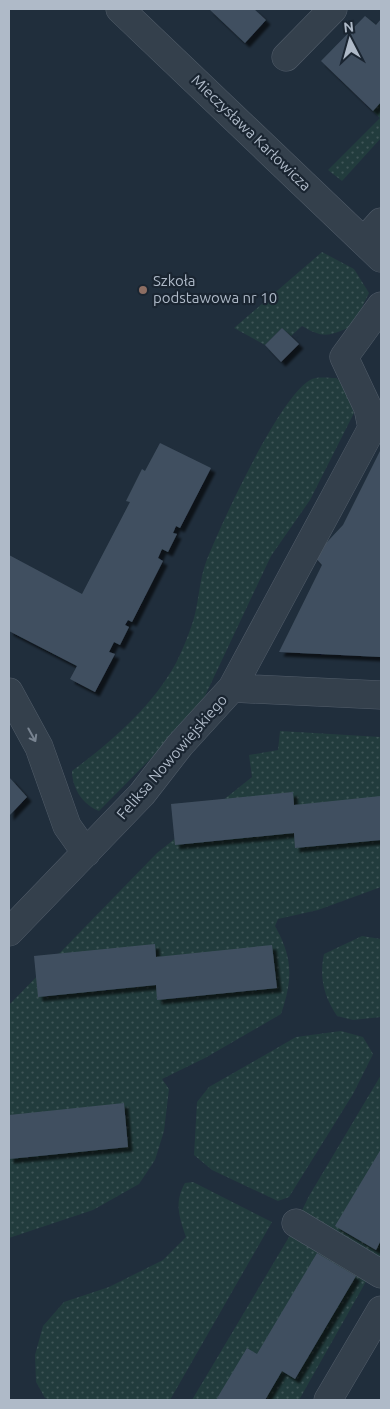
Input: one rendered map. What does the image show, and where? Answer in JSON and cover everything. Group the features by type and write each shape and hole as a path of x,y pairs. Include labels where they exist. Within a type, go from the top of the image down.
{"street":[{"name":"Mieczysława Karłowicza","path":"120,9 375,240"},
{"path":"286,57 333,9"},
{"path":"232,688 372,428 368,408 344,357 381,306"},
{"name":"Feliksa Nowowiejskiego","path":"9,932 142,794 180,745 232,688 381,695"},
{"path":"9,692 39,747 67,826 86,853"},
{"path":"296,1223 381,1274"},
{"path":"328,1400 381,1310"}],"green space":[{"path":"381,102 381,138 342,181 328,170 380,118 373,111"},
{"path":"322,252 354,269 369,293 353,326 327,335 316,333 302,326 291,336 282,328 265,345 234,328"},
{"path":"336,378 343,383 354,413 310,500 271,556 205,696 176,733 99,811 93,808 83,800 76,790 72,771 130,723 166,679 179,658 187,639 206,562 237,493 267,436 282,411 297,392 310,380"},
{"path":"280,731 381,737 381,887 318,910 278,919 275,926 285,948 289,969 288,990 281,1014 205,1058 162,1079 169,1089 164,1131 155,1160 139,1184 93,1210 9,1238 9,1005 157,853 252,777 249,755 278,750"},
{"path":"362,936 381,939 381,1017 353,1020 337,1016 326,994 322,971 324,954"},
{"path":"341,1031 363,1037 373,1054 353,1094 289,1197 278,1201 212,1170 194,1155 197,1102 209,1087 296,1037"},
{"path":"381,1075 381,1255 299,1400 192,1400 289,1237 309,1196"},
{"path":"193,1182 272,1222 170,1400 51,1400 45,1398 36,1382 35,1355 43,1326 64,1302 109,1287 163,1260 186,1237 180,1216 179,1203 185,1183"}],"building":[{"path":"209,9 254,9 266,20 245,43"},
{"path":"365,16 376,25 381,19 381,102 373,111 321,61"},
{"path":"282,328 299,344 281,362 265,345"},
{"path":"160,443 211,468 180,528 176,526 173,533 177,534 168,552 162,549 158,558 163,561 132,622 128,620 125,625 129,627 120,645 114,642 109,652 115,654 95,692 70,679 77,666 9,631 9,555 82,594 130,502 126,501 142,469 145,471"},
{"path":"381,449 381,657 279,652 322,565 314,556 343,525"},
{"path":"9,777 27,797 9,816"},
{"path":"293,792 294,805 381,796 381,840 295,848 294,833 175,845 171,804"},
{"path":"155,944 156,957 272,945 277,988 157,1000 156,985 38,997 34,956"},
{"path":"124,1103 128,1147 9,1159 9,1115"},
{"path":"381,1149 381,1240 376,1250 335,1226"},
{"path":"317,1253 356,1276 295,1379 282,1371 265,1400 216,1400 247,1348 257,1354"}],"place":[{"name":"Szkoła podstawowa nr 10","path":"143,290"}]}
